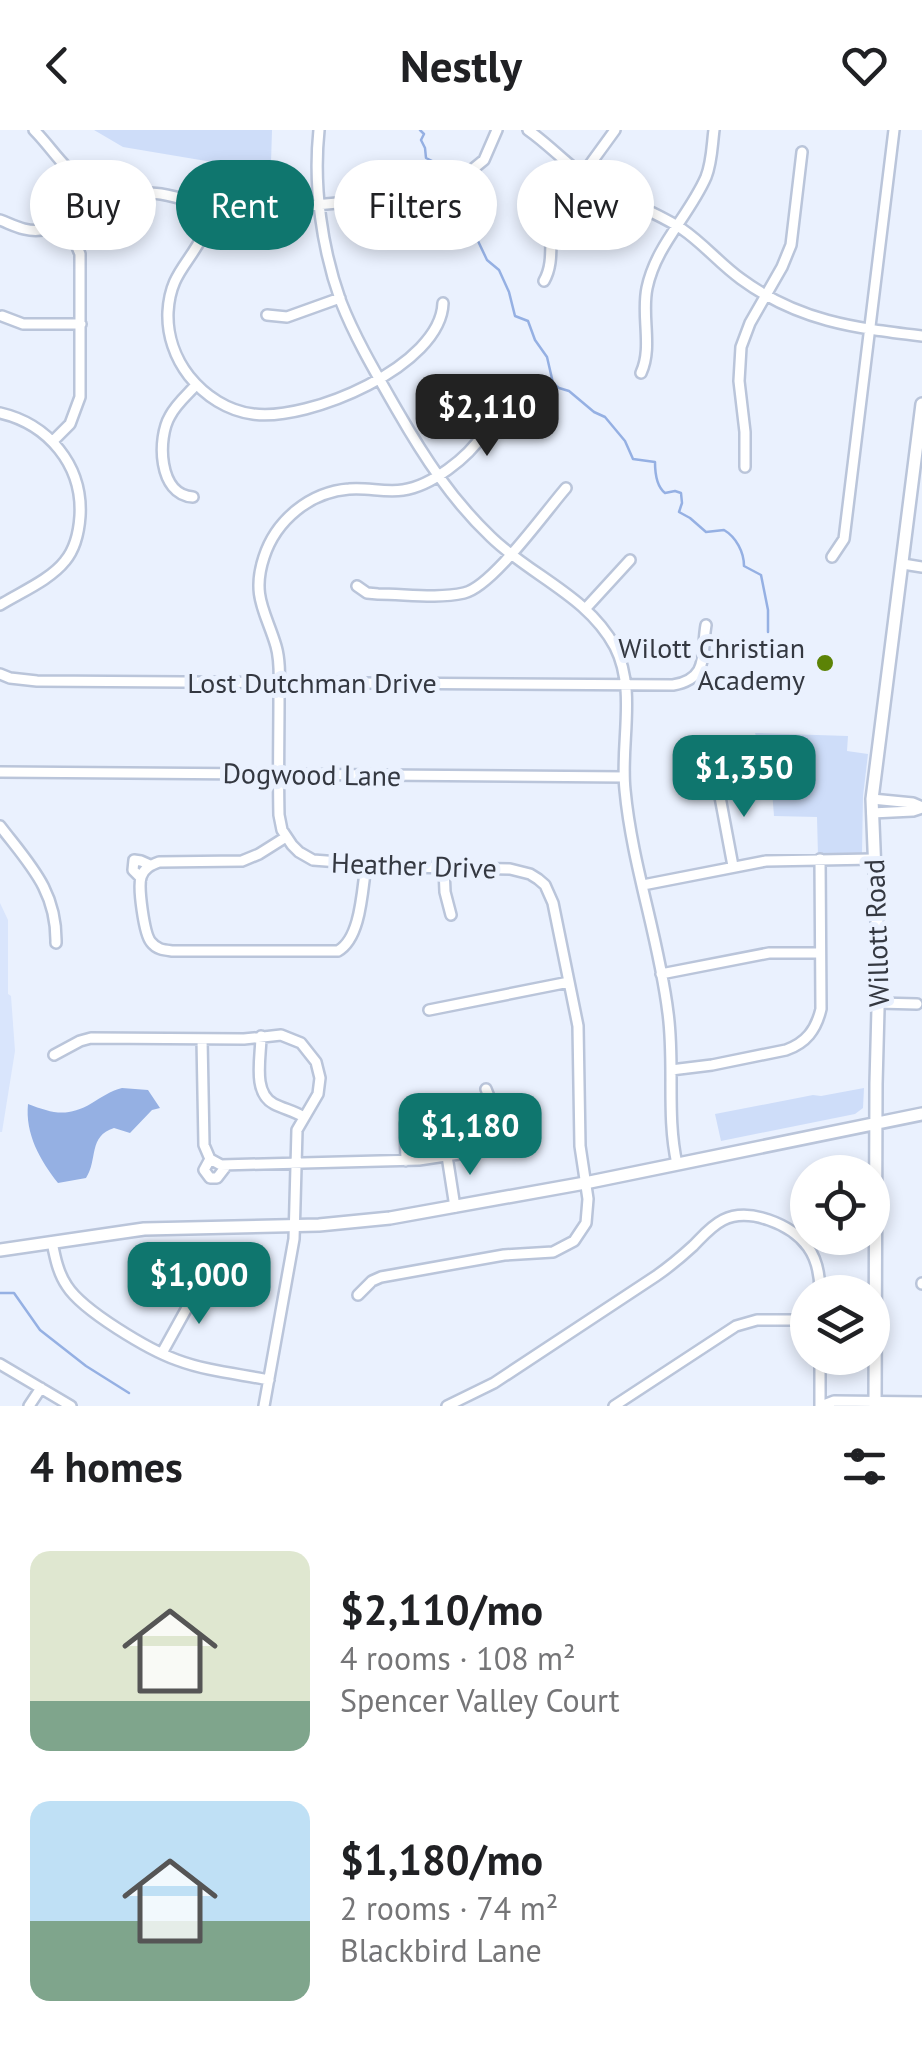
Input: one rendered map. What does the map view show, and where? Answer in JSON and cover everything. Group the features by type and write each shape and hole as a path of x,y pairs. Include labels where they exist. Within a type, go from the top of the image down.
{"main road":[{"name":"Willott Road","path":"875,1404 880,971 872,799 922,404"},
{"path":"0,1250 144,1229 365,1221 585,1184 922,1114"}],"street":[{"path":"34,130 60,160"},
{"path":"319,130 320,204 329,261 340,298 379,379 436,476 480,527 510,554 586,608 614,646 620,662 626,705 626,802 668,1014 676,1164"},
{"path":"484,160 497,130"},
{"path":"528,130 565,160"},
{"path":"594,160 615,130"},
{"path":"640,374 646,357 647,287 658,256 705,178 714,130"},
{"path":"832,558 844,539 894,130"},
{"path":"746,467 739,358 744,336 788,256 802,152"},
{"path":"314,205 334,203"},
{"path":"654,214 676,225 764,296 818,319 922,336"},
{"path":"0,220 30,230"},
{"path":"53,441 70,424 78,406 79,250"},
{"path":"193,250 172,291 168,315 171,339 182,366 196,385 216,401 239,411 278,415 332,399 379,379 408,358 437,328 443,303"},
{"path":"544,281 550,250"},
{"path":"267,316 287,317 340,298"},
{"path":"2,316 22,324 81,324"},
{"path":"193,497 180,496 168,482 164,442 170,414 196,385"},
{"path":"366,865 354,936 345,947 330,952 174,951 157,948 146,933 140,886 150,866 159,862 242,861 286,837 279,815 277,647 262,606 259,584 262,559 279,526 306,503 330,492 404,490 424,484 463,456 486,430 489,412"},
{"path":"0,413 24,420 53,441 70,465 78,489 80,514 76,538 62,565 0,605"},
{"path":"357,586 378,594 462,593 480,586 566,488"},
{"path":"586,608 630,560"},
{"path":"902,564 922,567"},
{"name":"Lost Dutchman Drive","path":"0,674 21,680 681,684 700,678 706,625"},
{"name":"Dogwood Lane","path":"0,772 624,777"},
{"path":"717,780 733,866"},
{"path":"872,799 922,807"},
{"path":"872,813 914,812 922,807"},
{"path":"0,826 50,897 56,943"},
{"name":"Heather Drive","path":"286,837 299,852 314,860 510,869 530,874 545,886 553,903 570,982 579,1042 580,1146 588,1206 579,1236 553,1252 504,1255 381,1277 358,1295"},
{"path":"642,884 766,861 873,859"},
{"path":"670,1070 786,1050 804,1042 815,1027 820,1009 820,860"},
{"path":"444,868 451,914"},
{"path":"661,974 769,953 820,952"},
{"path":"429,1010 570,982"},
{"path":"879,1003 917,1004"},
{"path":"54,1055 92,1038 244,1039 275,1034 296,1040 316,1062 318,1094 296,1130 295,1225 264,1406"},
{"path":"260,1036 263,1094 271,1103 304,1116"},
{"path":"202,1039 206,1152 210,1159 226,1165 406,1161 467,1151 488,1131 494,1117 486,1089"},
{"path":"406,1161 406,1124 412,1106"},
{"path":"446,1156 455,1206"},
{"path":"210,1159 204,1170 210,1178 217,1178 226,1165"},
{"path":"446,1406 494,1383 671,1266 727,1218 746,1214 790,1233"},
{"path":"52,1242 67,1286 88,1308 162,1353 189,1364 269,1380"},
{"path":"162,1353 188,1306 190,1286"},
{"path":"614,1406 736,1326 757,1320 790,1320"},
{"path":"0,1364 71,1406"},
{"path":"820,1375 820,1406 834,1401 922,1402"},
{"path":"29,1406 40,1388"}],"shaded area":[{"path":"94,130 272,130 271,160 200,160 123,147"},
{"path":"755,733 848,736 847,751 868,754 862,853 818,856 817,817 774,816 771,778"},
{"path":"0,903 8,920 8,994 15,1051 2,1132 0,1132"},
{"path":"864,1088 863,1108 855,1114 721,1141 715,1114"}],"water":[{"path":"122,1088 148,1090 160,1108 152,1110 130,1133 114,1128 106,1132 97,1143 86,1178 58,1183 35,1146 28,1104 52,1112 67,1112"}],"waterway":[{"path":"420,130 424,134 421,140 426,158 448,170 454,179 456,192 444,193 442,204 461,217 487,260 499,270 515,316 528,321 547,357 553,383 605,417 625,441 633,459 655,462 662,490 681,493 679,512 706,532 724,530 732,537 741,550 744,566 761,575 768,632"},
{"path":"0,1293 14,1293 40,1330 129,1393"}],"place":[{"name":"Wilott Christian Academy","path":"825,663"}]}
